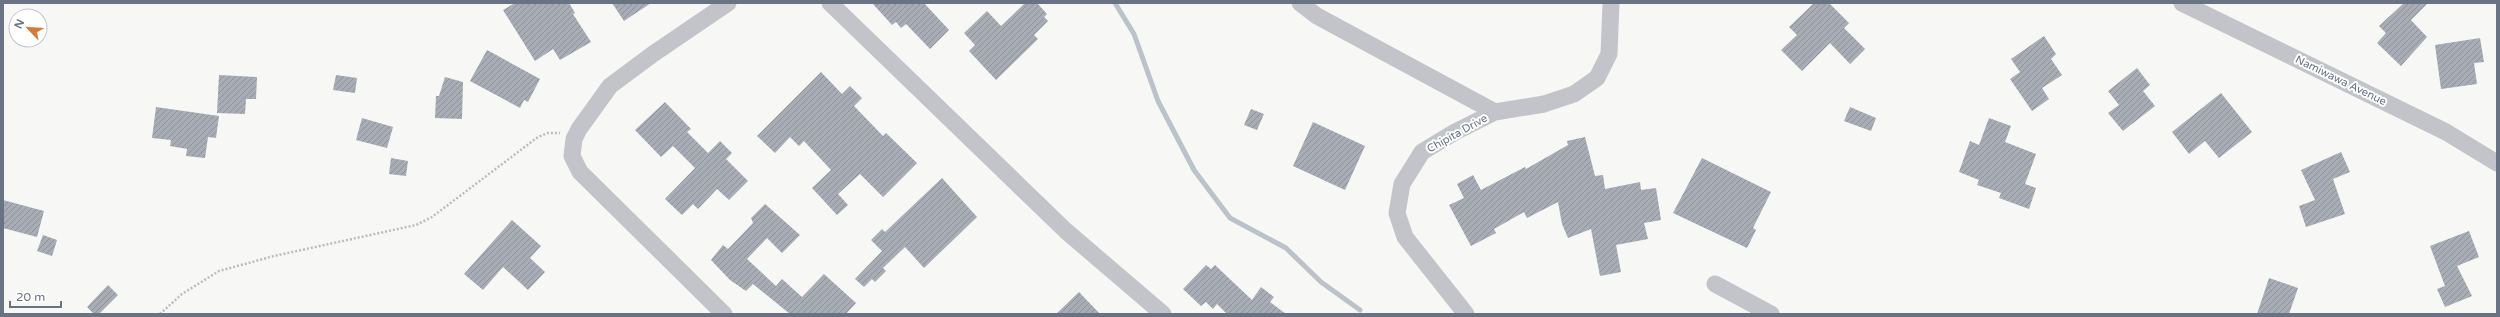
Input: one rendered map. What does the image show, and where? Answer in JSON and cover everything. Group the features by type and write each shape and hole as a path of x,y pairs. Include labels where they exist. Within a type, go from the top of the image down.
{"street":[{"path":"724,314 580,172 572,156 574,139 579,129 610,86 653,54 728,3"},
{"path":"830,3 1066,231 1163,314"},
{"path":"1300,3 1317,16 1495,112"},
{"name":"Chipita Drive","path":"1466,314 1405,237 1397,213 1402,184 1422,152 1455,132 1495,112 1544,104 1574,94 1597,78 1609,54 1611,3"},
{"name":"Namiwawa Avenue","path":"2182,3 2446,132 2497,162"},
{"path":"1715,284 1771,314"}],"path":[{"path":"160,314 182,294 219,271 274,256 416,225 432,217 538,137 557,132 574,139"}],"building":[{"path":"515,3 569,3 575,13 573,14 591,42 560,60 553,49 535,61 503,10"},
{"path":"612,3 651,3 624,21"},
{"path":"872,3 924,3 949,30 930,49 906,24 901,28 896,22 892,25"},
{"path":"1025,3 1037,3 1047,14 1044,17 1048,21 1034,35 1038,39 996,80 969,51 975,45 964,33 987,11 1001,26"},
{"path":"1814,3 1829,3 1849,23 1844,28 1865,49 1850,64 1830,43 1802,71 1781,50 1797,35 1789,27"},
{"path":"2404,3 2428,3 2411,20 2427,37 2401,66 2377,43 2386,33 2379,26"},
{"path":"2044,36 2056,54 2051,59 2062,75 2042,88 2049,99 2032,111 2010,79 2020,72 2011,59"},
{"path":"2480,38 2484,62 2474,63 2477,84 2441,89 2435,45"},
{"path":"487,50 540,79 528,102 524,100 520,108 470,81"},
{"path":"2137,68 2150,85 2143,91 2155,106 2123,131 2108,113 2119,105 2108,91"},
{"path":"821,72 842,94 850,86 862,98 854,106 883,136 886,133 917,163 883,197 860,174 838,194 848,205 837,215 812,188 831,170 804,141 799,146 790,137 775,153 757,136"},
{"path":"219,75 257,77 256,99 246,99 245,114 217,113"},
{"path":"336,75 357,78 355,93 333,90"},
{"path":"445,77 463,82 462,119 435,118 436,96 439,96"},
{"path":"2221,93 2252,132 2219,158 2205,141 2189,154 2172,132"},
{"path":"665,102 691,129 687,132 708,153 720,141 732,153 726,159 748,181 729,200 717,189 698,209 693,204 682,215 665,199 695,168 673,146 661,157 635,130"},
{"path":"156,107 219,116 216,138 208,137 205,158 186,156 187,149 170,146 171,140 152,138"},
{"path":"1850,107 1876,118 1871,131 1844,121"},
{"path":"1251,109 1264,114 1257,130 1244,125"},
{"path":"362,118 393,127 387,148 356,140"},
{"path":"1989,118 2011,126 2005,142 2036,154 2025,184 2036,188 2029,209 1999,198 2001,193 1977,185 1979,180 1959,172 1970,141 1979,145"},
{"path":"1313,122 1365,146 1345,190 1293,166"},
{"path":"1585,137 1595,176 1603,175 1605,189 1640,182 1641,190 1656,188 1661,220 1644,223 1648,239 1616,245 1621,272 1600,276 1591,229 1568,238 1562,224 1558,202 1527,218 1524,212 1494,229 1496,233 1471,246 1449,205 1464,198 1457,184 1473,175 1481,190 1525,167 1526,169 1568,145 1567,141"},
{"path":"2341,152 2350,172 2333,179 2345,214 2306,227 2299,206 2315,200 2301,170"},
{"path":"391,158 408,161 406,176 389,174"},
{"path":"1702,158 1771,192 1753,228 1756,230 1747,248 1673,213"},
{"path":"942,178 977,217 924,268 905,247 883,268 886,271 875,282 872,279 864,287 855,279 882,251 871,240 882,229 885,232"},
{"path":"3,200 44,211 37,237 3,228"},
{"path":"765,204 800,235 782,253 767,238 747,259 776,286 782,279 802,297 824,274 856,303 846,314 790,314 753,284 746,291 730,280 711,260 723,245 728,249 753,223 751,218"},
{"path":"512,220 541,246 530,258 545,272 528,290 503,267 483,290 464,274"},
{"path":"2469,231 2479,257 2457,266 2472,296 2445,307 2437,289 2445,286 2430,246"},
{"path":"43,235 57,240 52,256 37,251"},
{"path":"1206,265 1211,269 1215,265 1252,300 1261,287 1274,297 1270,302 1286,314 1227,314 1217,304 1213,309 1206,302 1201,306 1183,289"},
{"path":"2269,278 2298,288 2289,314 2257,314"},
{"path":"108,285 118,295 99,314 94,314 87,307"},
{"path":"1079,292 1100,314 1056,314"}],"waterway":[{"path":"1115,3 1134,34 1158,101 1194,170 1230,218 1286,248 1321,282 1360,310"}]}
